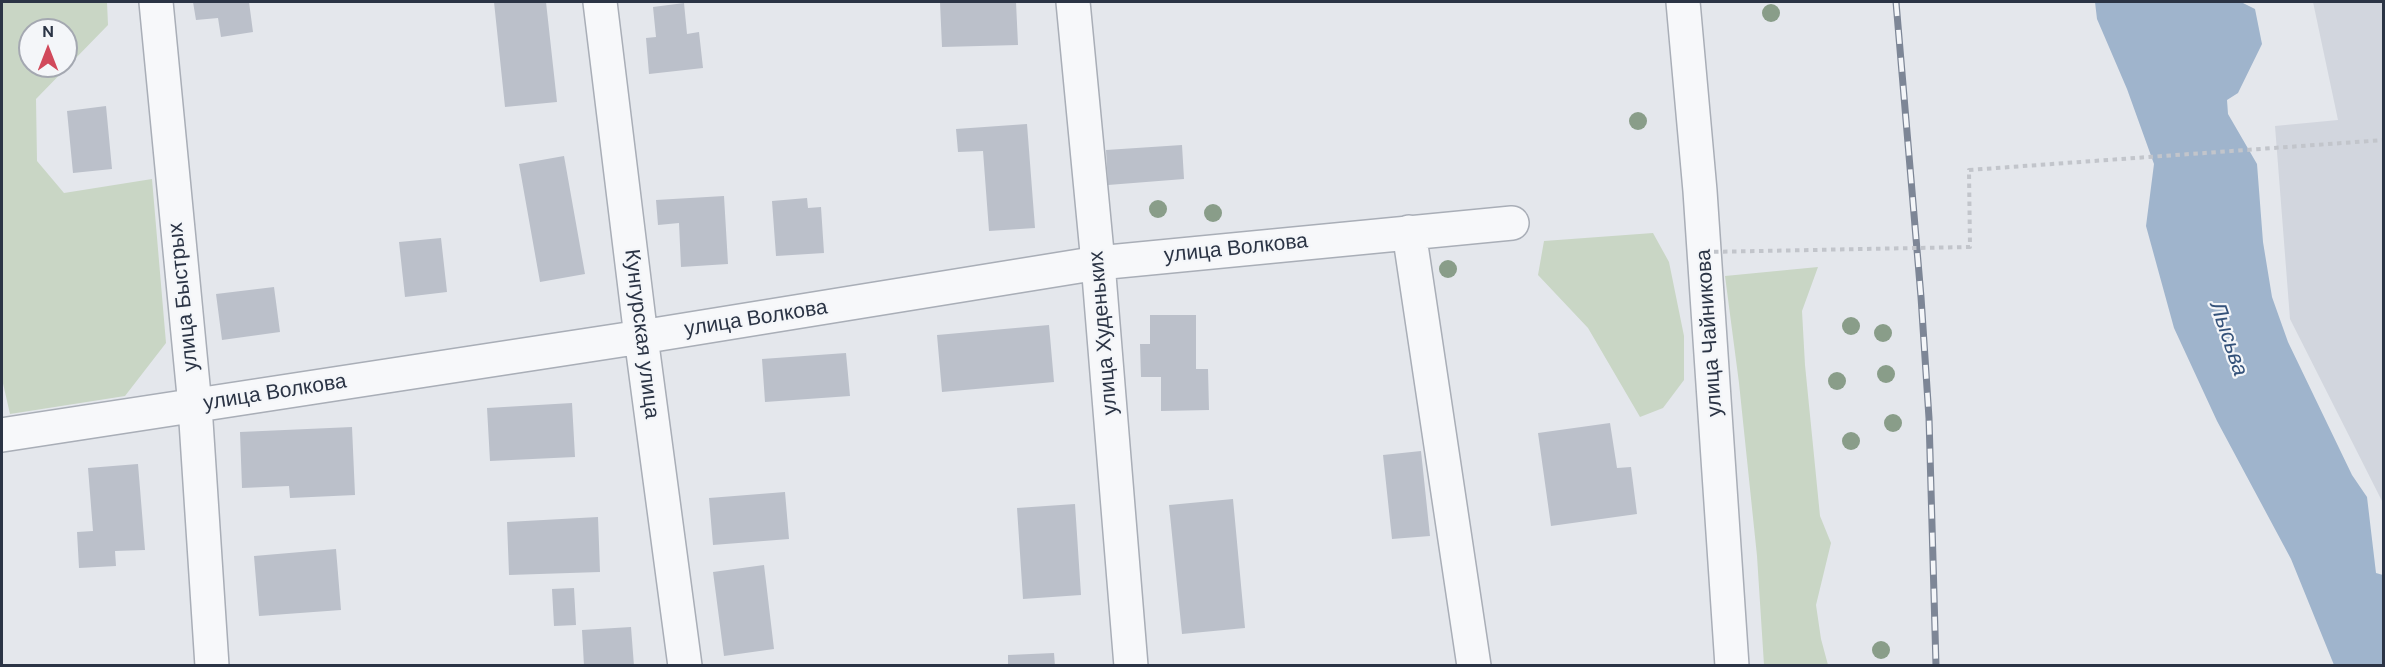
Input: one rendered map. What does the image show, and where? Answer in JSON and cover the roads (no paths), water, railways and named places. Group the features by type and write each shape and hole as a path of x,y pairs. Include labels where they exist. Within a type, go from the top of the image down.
{"street":[{"name":"улица Быстрых","path":"156,2 195,406 212,666"},
{"name":"Кунгурская улица","path":"600,2 641,337 685,666"},
{"name":"улица Худеньких","path":"1072,2 1098,263 1131,666"},
{"name":"улица Чайникова","path":"1683,2 1705,252 1732,666"},
{"name":"улица Волкова","path":"2,435 641,337 1098,263 1512,223"},
{"path":"1409,232 1474,666"}],"water":[{"name":"Лысьва","path":"2095,2 2241,2 2255,9 2262,44 2238,93 2227,100 2228,114 2257,164 2263,242 2272,297 2288,342 2352,475 2367,497 2376,573 2383,575 2383,665 2334,665 2291,559 2217,421 2174,328 2146,226 2154,164 2127,89 2097,19"}],"railway":[{"path":"1896,2 1929,418 1936,666"}]}
